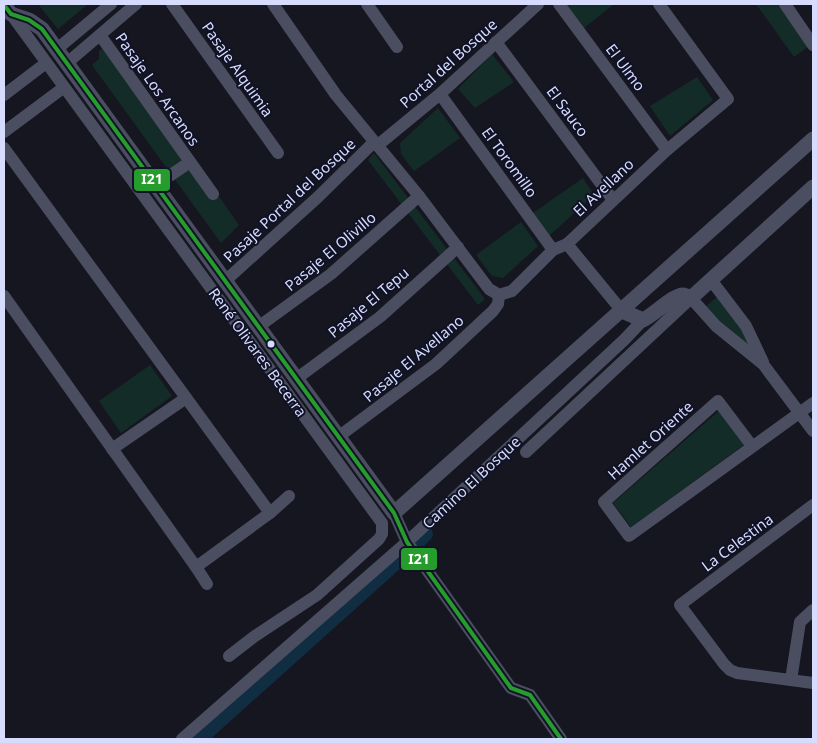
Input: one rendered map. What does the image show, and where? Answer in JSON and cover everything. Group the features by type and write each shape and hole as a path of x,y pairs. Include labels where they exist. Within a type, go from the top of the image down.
{"street":[{"path":"57,49 111,4"},
{"path":"67,63 136,4"},
{"name":"Pasaje Alquimia","path":"172,4 278,153"},
{"path":"273,4 336,95 419,196 489,289 500,295"},
{"path":"367,4 397,47"},
{"name":"Portal del Bosque","path":"376,144 440,94 538,4"},
{"name":"El Ulmo","path":"559,4 667,150"},
{"name":"El Avellano","path":"500,295 512,291 553,250 567,244 667,150 728,99 659,4"},
{"path":"785,4 813,45"},
{"name":"René Olivares Becerra","path":"7,10 37,24 42,29 394,514 407,542 510,688 530,695 561,739"},
{"name":"René Olivares Becerra","path":"7,10 382,523 382,534 379,539 327,586 309,601 255,636 229,656"},
{"name":"Pasaje Los Arcanos","path":"100,34 213,194"},
{"name":"El Sauco","path":"496,42 613,200"},
{"path":"4,95 46,63"},
{"path":"4,132 64,88"},
{"name":"El Toromillo","path":"440,94 553,250"},
{"name":"Camino El Bosque","path":"394,514 813,139"},
{"name":"Pasaje Portal del Bosque","path":"225,281 376,144"},
{"path":"5,153 270,512"},
{"path":"156,186 190,162"},
{"name":"Camino El Bosque","path":"526,452 813,187"},
{"name":"Pasaje El Olivillo","path":"258,327 331,274 419,196"},
{"path":"567,244 622,311 643,320"},
{"name":"Pasaje El Tepu","path":"296,380 380,316 458,247"},
{"path":"711,280 746,326 763,364"},
{"name":"Pasaje El Avellano","path":"338,437 436,364 493,312 498,304 500,295"},
{"name":"Camino El Bosque","path":"182,739 407,542 624,340 643,320 653,315 676,297 684,295 691,298"},
{"path":"4,296 207,584"},
{"path":"691,298 716,326 763,364 813,431"},
{"path":"112,449 186,398"},
{"name":"Hamlet Oriente","path":"718,401 752,446 630,536 604,502 718,401"},
{"path":"752,446 813,402"},
{"path":"196,567 289,496"},
{"name":"La Celestina","path":"791,680 737,673 730,670 680,605 813,504"},
{"path":"813,610 800,622 791,680 813,683"}],"green space":[{"path":"38,4 88,4 58,29"},
{"path":"566,4 614,4 584,28"},
{"path":"756,4 779,4 809,46 794,57"},
{"path":"110,41 239,225 221,243 92,65 99,59 99,51"},
{"path":"492,54 514,82 475,108 458,89"},
{"path":"697,77 713,100 670,136 650,106"},
{"path":"438,108 460,138 414,171 401,154 400,143"},
{"path":"374,153 485,299 478,305 368,160"},
{"path":"583,178 594,195 549,236 533,213"},
{"path":"521,222 538,246 503,278 492,276 476,255"},
{"path":"718,296 738,321 753,349 728,332 704,308"},
{"path":"150,365 172,396 121,433 99,401"},
{"path":"720,410 745,444 631,527 613,503"}],"waterway":[{"path":"419,541 426,534"},
{"path":"200,739 406,554"}],"transit line":[{"name":"I21","path":"4,5 11,14 29,20 42,29 394,513 407,542 511,688 530,695 561,739"}]}
